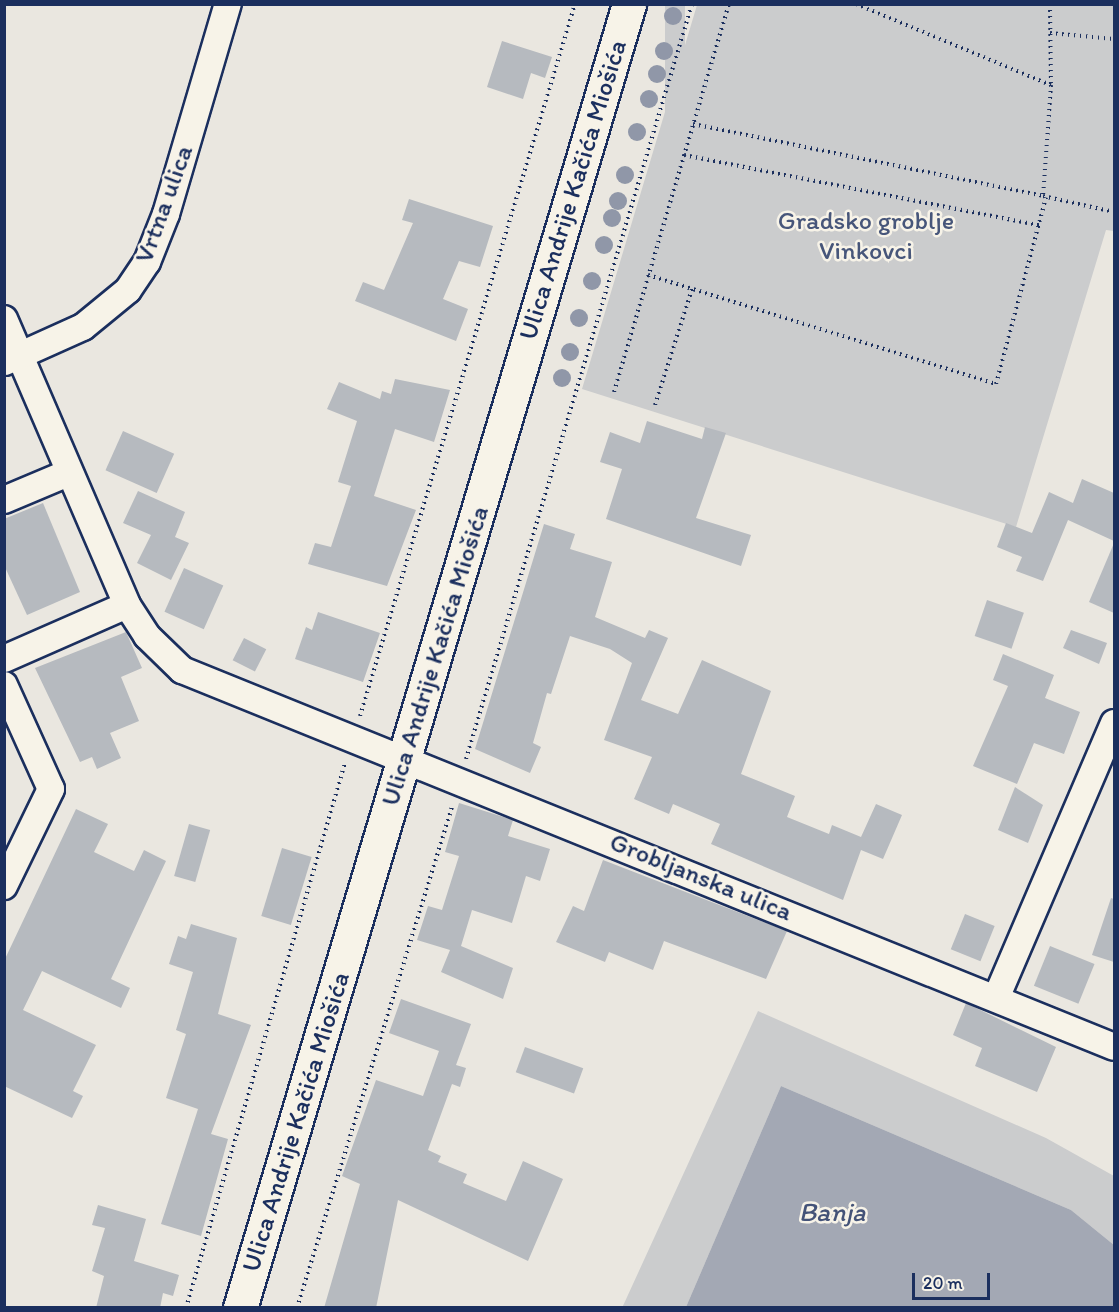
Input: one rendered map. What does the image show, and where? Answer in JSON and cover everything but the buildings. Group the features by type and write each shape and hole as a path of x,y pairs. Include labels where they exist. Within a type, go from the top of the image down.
{"main road":[{"name":"Ulica Andrije Kačića Miošića","path":"240,1308 628,4"}],"street":[{"name":"Vrtna ulica","path":"12,359 102,314 147,262 166,214 226,7"},
{"name":"Grobljanska ulica","path":"4,319 12,359 68,473 127,605 147,636 182,670 352,740 405,759 997,996 1114,1047"},
{"path":"4,500 68,473"},
{"path":"4,659 127,605"},
{"path":"4,685 51,789 4,886"},
{"path":"997,996 1114,723"}],"path":[{"path":"186,1308 352,740 400,597 575,4"},
{"path":"297,1308 460,781 692,4"},
{"path":"614,392 729,4"},
{"path":"856,4 1051,85"},
{"path":"648,275 996,384 1039,225 1044,197 1051,85 1050,4"},
{"path":"1050,33 1114,39"},
{"path":"693,124 1114,212"},
{"path":"684,155 1039,225"},
{"path":"655,405 692,288"}],"green space":[{"path":"665,5 685,5 685,402 665,402"},
{"name":"Gradsko groblje Vinkovci","path":"697,5 1114,5 1114,231 1106,230 1016,527 582,389"},
{"path":"758,1011 1046,1138 1114,1176 1114,1245 1071,1210 781,1086 686,1307 622,1308"}],"water":[{"name":"Banja","path":"781,1086 1071,1210 1114,1245 1114,1307 686,1307"}]}
